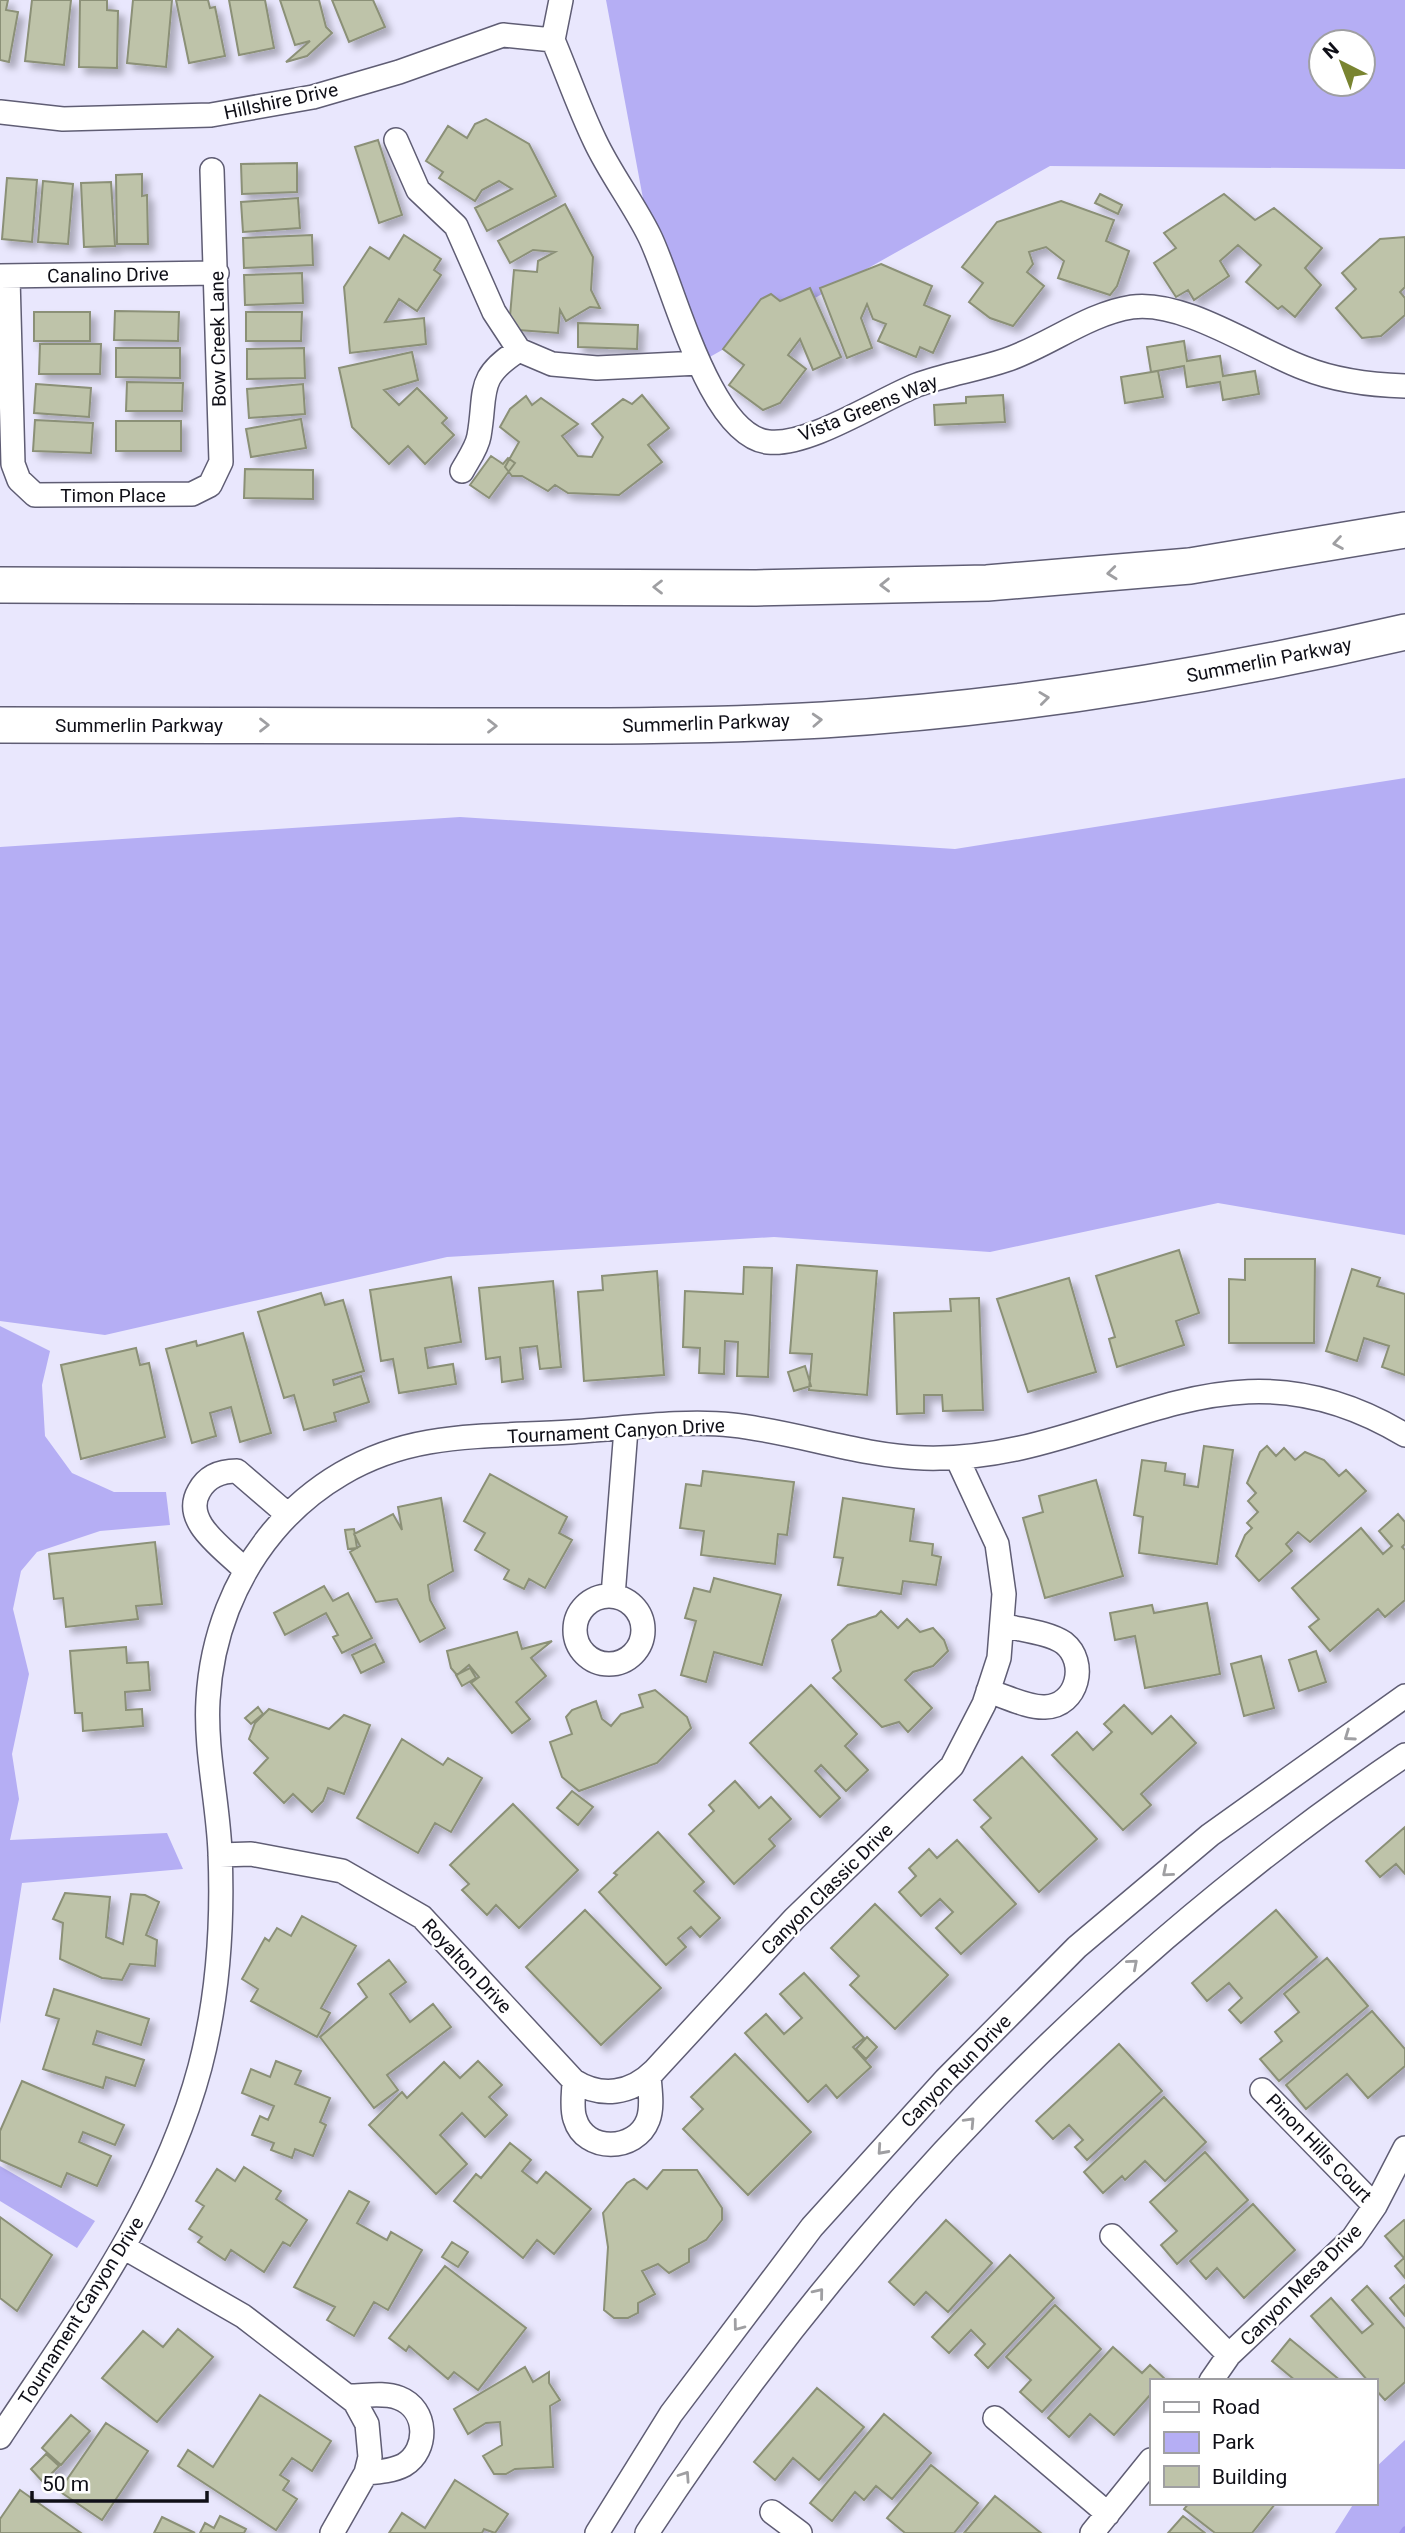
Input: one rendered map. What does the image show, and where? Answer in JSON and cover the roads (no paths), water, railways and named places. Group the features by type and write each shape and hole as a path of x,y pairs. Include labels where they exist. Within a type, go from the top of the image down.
{"highway":[{"path":"0,585 756,588 987,583 1190,566 1405,530"},
{"name":"Summerlin Parkway","path":"0,725 668,726 824,719 989,705 1097,691 1194,675 1405,632"}],"street":[{"path":"553,40 561,0"},
{"name":"Hillshire Drive","path":"0,112 63,119 211,115 313,97 399,72 503,35 553,40"},
{"name":"Vista Greens Way","path":"553,40 596,143 650,236 699,363 722,407 746,432 768,442 804,437 918,385 1007,360 1098,318 1134,307 1176,312 1196,319 1306,369 1381,385 1405,386"},
{"path":"396,141 418,190 456,226 494,312 519,350 552,364 597,368 699,363"},
{"name":"Bow Creek Lane","path":"192,494 210,485 221,462 212,170"},
{"name":"Canalino Drive","path":"4,276 217,273"},
{"name":"Timon Place","path":"4,276 13,464 19,480 35,495 192,494"},
{"path":"462,471 479,439 484,386 496,365 519,350"},
{"name":"Tournament Canyon Drive","path":"0,2437 125,2248 164,2173 186,2118 202,2059 217,1976 220,1855 208,1702 220,1625 245,1570 287,1514 330,1480 378,1455 430,1441 724,1424 786,1432 886,1456 957,1458 1017,1449 1191,1397 1236,1390 1302,1393 1372,1415 1405,1435"},
{"path":"613,1596 626,1429"},
{"name":"Canyon Classic Drive","path":"613,2092 632,2087 649,2076 794,1919 953,1766 988,1691 999,1658 1004,1594 997,1544 957,1458"},
{"path":"245,1570 196,1521 193,1503 204,1483 224,1471 237,1471 287,1514"},
{"path":"988,1691 1049,1706 1068,1697 1077,1679 1075,1658 1062,1642 1002,1625"},
{"name":"Canyon Run Drive","path":"597,2533 671,2414 812,2227 946,2079 1077,1947 1210,1835 1405,1696"},
{"path":"647,2533 720,2425 811,2304 903,2193 982,2110 1070,2021 1161,1940 1270,1852 1405,1755"},
{"name":"Royalton Drive","path":"220,1855 251,1854 342,1871 422,1917 574,2081 592,2090 613,2092"},
{"path":"574,2081 574,2116 577,2124 593,2141 611,2145 629,2140 646,2124 650,2110 649,2076"},
{"name":"Pinon Hills Court","path":"1262,2090 1375,2206"},
{"name":"Canyon Mesa Drive","path":"1212,2379 1229,2356 1353,2238 1375,2206 1405,2148"},
{"path":"1112,2236 1229,2356"},
{"path":"125,2248 243,2316 349,2396 364,2416 369,2432 370,2457 366,2473 332,2533"},
{"path":"349,2396 398,2398 413,2408 421,2424 421,2442 409,2461 397,2468 366,2473"},
{"path":"995,2418 1108,2514"},
{"path":"1092,2533 1150,2461"},
{"path":"772,2512 800,2533"}]}
